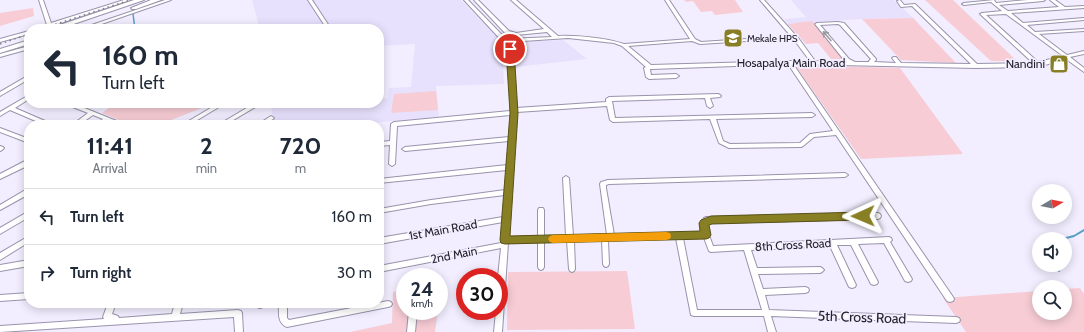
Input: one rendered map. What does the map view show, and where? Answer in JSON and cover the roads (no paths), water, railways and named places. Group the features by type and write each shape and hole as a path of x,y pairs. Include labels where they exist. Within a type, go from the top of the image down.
{"highway":[{"path":"64,24 141,0"},
{"path":"72,24 146,0"},
{"path":"83,24 154,0"},
{"path":"84,24 158,0"},
{"path":"0,47 24,39"},
{"path":"0,52 24,44"}],"street":[{"path":"41,0 50,24"},
{"path":"62,24 128,0"},
{"path":"97,24 169,0"},
{"path":"310,0 326,24"},
{"path":"466,0 505,41 510,49 514,111 498,332"},
{"path":"476,0 507,32 516,34 548,30"},
{"path":"513,0 557,38"},
{"path":"667,0 693,40"},
{"path":"762,0 797,40 813,62"},
{"path":"964,4 1043,0"},
{"path":"1052,0 1063,8"},
{"path":"899,1 903,6 913,5 976,66"},
{"path":"992,2 1084,70"},
{"path":"1037,64 982,14 1084,7"},
{"path":"1022,24 1084,19"},
{"path":"854,63 847,60 817,24 842,24 874,60 871,61 873,64"},
{"path":"1034,33 1084,30"},
{"path":"0,41 24,34"},
{"path":"505,41 568,37 614,42 624,45 693,40 700,43 762,39"},
{"path":"624,45 650,67 647,68 649,77 676,76"},
{"path":"0,56 24,49"},
{"name":"Hosapalya Main Road","path":"650,67 789,62 976,66 1037,64 1083,53"},
{"path":"894,58 900,65"},
{"path":"789,62 950,299"},
{"path":"0,94 24,80"},
{"path":"707,96 710,106"},
{"path":"718,96 609,99 613,120 812,115"},
{"path":"0,114 24,100"},
{"path":"392,164 394,124 514,111 610,104"},
{"path":"10,108 38,120"},
{"path":"80,108 108,119"},
{"path":"194,120 214,108"},
{"path":"230,120 250,108"},
{"path":"82,120 92,113"},
{"path":"712,117 721,142 729,146 801,144 812,135 837,133"},
{"path":"0,130 24,139"},
{"path":"405,149 512,139"},
{"path":"384,144 392,143"},
{"path":"0,177 24,165"},
{"path":"384,180 510,167"},
{"path":"606,264 608,238 603,184 608,182 845,175"},
{"path":"566,178 572,269"},
{"path":"384,210 508,192"},
{"path":"0,208 24,194"},
{"path":"541,210 541,267"},
{"path":"706,235 704,223 711,220 878,216"},
{"path":"0,231 24,217"},
{"name":"1st Main Road","path":"384,240 506,218"},
{"name":"2nd Main","path":"384,268 505,242 541,239 706,235"},
{"name":"8th Cross Road","path":"706,235 711,249 888,240 908,279"},
{"name":"5th Cross Road","path":"679,236 694,313 767,313 956,320"},
{"path":"0,257 24,242"},
{"path":"854,242 874,282"},
{"path":"832,243 852,285"},
{"path":"747,247 772,332"},
{"path":"0,268 24,264"},
{"path":"754,271 820,270"},
{"path":"760,292 805,290"},
{"path":"0,298 24,296"},
{"path":"384,305 388,304"},
{"path":"110,308 106,317 109,318 178,311"},
{"path":"283,308 283,319 287,324 368,308"},
{"path":"0,329 178,311 238,313 239,332"},
{"path":"411,332 412,320"}],"waterway":[{"path":"134,24 133,14 142,6"},
{"path":"1072,236 1084,230"}],"railway":[{"path":"56,24 130,0"},
{"path":"0,44 24,36"}],"place":[{"name":"Mekale HPS","path":"733,38"},
{"name":"Nandini","path":"1059,64"}]}
